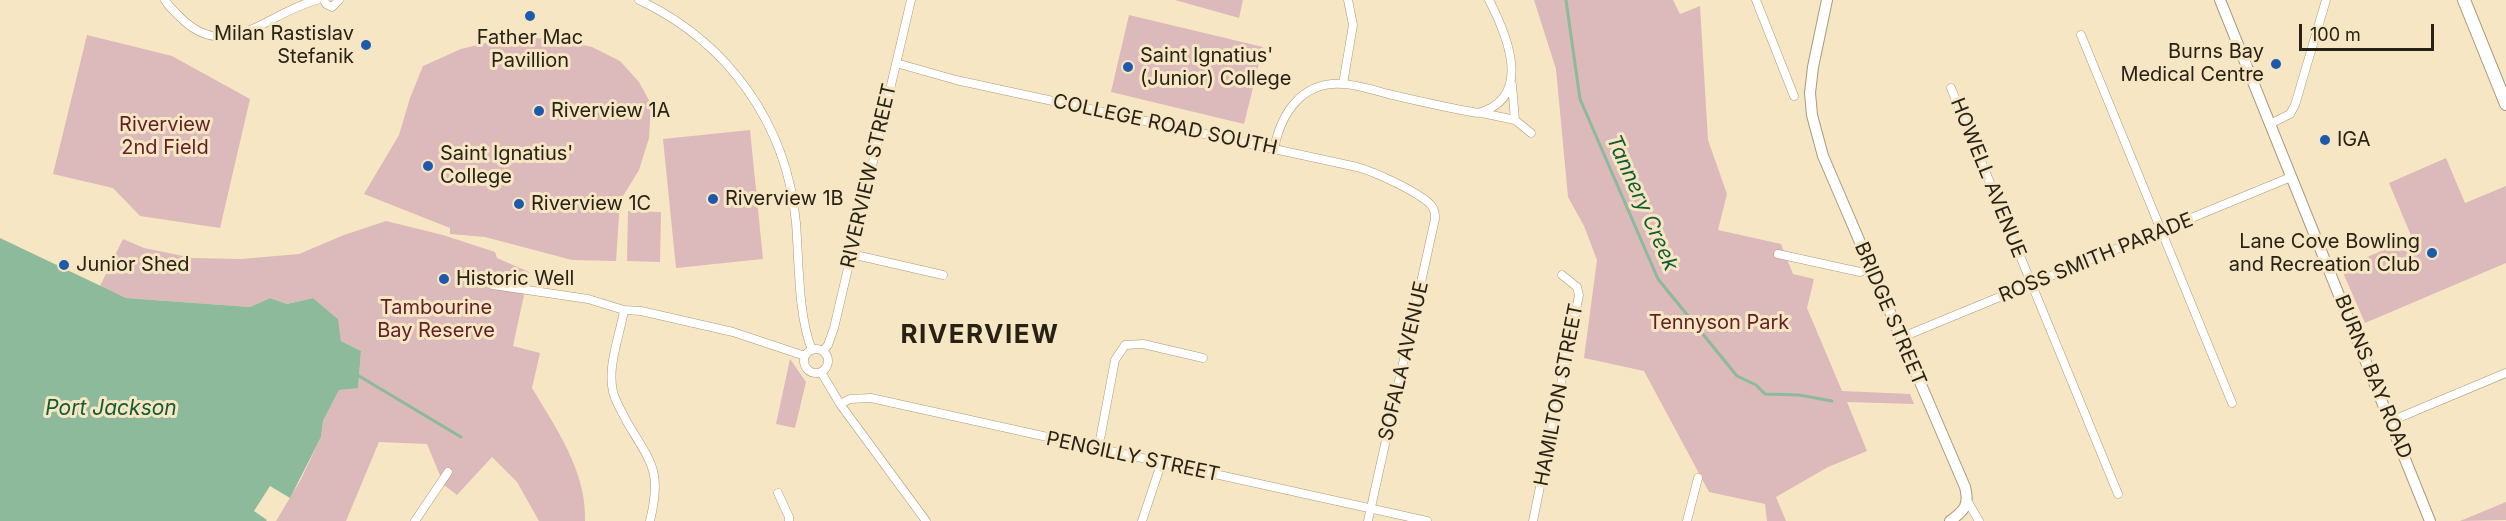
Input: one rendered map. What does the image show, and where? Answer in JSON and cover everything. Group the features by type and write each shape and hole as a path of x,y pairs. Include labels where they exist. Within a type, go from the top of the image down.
{"main road":[{"name":"BRIDGE STREET","path":"1827,0 1811,74 1810,102 1814,128 1823,156 1965,487 1968,502"},
{"name":"BURNS BAY ROAD","path":"2220,0 2430,521"},
{"path":"2464,0 2506,102"},
{"path":"1950,521 1965,508 1968,502"}],"street":[{"path":"165,0 193,29 221,38 246,31 294,8 317,0"},
{"path":"324,0 332,7 339,0"},
{"path":"639,0 668,15 710,46 736,74 767,120 787,171 795,221 804,317 812,350"},
{"name":"RIVERVIEW STREET","path":"823,351 831,338 911,0"},
{"path":"1343,84 1353,25 1348,0"},
{"path":"1489,0 1503,28 1510,58 1515,120"},
{"path":"1756,0 1794,96"},
{"path":"2270,124 2290,114 2295,105 2326,0"},
{"path":"2081,35 2232,403"},
{"name":"COLLEGE ROAD SOUTH","path":"896,63 956,80 1369,171 1429,203"},
{"path":"1478,112 1497,106 1502,101 1512,77"},
{"path":"1274,149 1282,120 1293,103 1315,88 1343,84 1515,120 1531,133"},
{"name":"HOWELL AVENUE","path":"1951,88 2118,494"},
{"name":"ROSS SMITH PARADE","path":"1900,338 2291,177"},
{"name":"SOFALA AVENUE","path":"1368,521 1435,219 1434,209 1429,203"},
{"path":"851,254 943,275"},
{"path":"1778,254 1860,272 1871,268"},
{"name":"HAMILTON STREET","path":"1533,521 1579,295 1577,287 1562,275"},
{"path":"493,285 565,294 624,310 641,311 733,332 805,356"},
{"path":"624,310 613,360 612,383 616,402 654,471 656,491 650,521"},
{"path":"1098,450 1115,360 1125,345 1143,344 1203,358"},
{"path":"812,350 823,351 828,357 828,364 821,372 814,373 807,370 804,363 805,356 812,350"},
{"path":"821,372 840,404 926,521"},
{"path":"2391,421 2506,373"},
{"name":"PENGILLY STREET","path":"840,404 850,399 871,398 1161,464 1427,521"},
{"path":"1142,521 1161,464"},
{"path":"415,521 448,472"},
{"path":"1687,521 1698,478"},
{"path":"778,493 789,521"},
{"name":"BRIDGE STREET","path":"1968,502 1979,521"}],"green space":[{"path":"1175,0 1243,0 1239,18"},
{"name":"Tennyson Park","path":"1534,0 1673,0 1680,14 1700,6 1708,140 1727,194 1718,230 1781,244 1793,274 1814,279 1807,308 1842,391 1910,394 1914,404 1847,402 1867,451 1828,467 1776,497 1786,521 1767,521 1765,504 1709,492 1644,371 1584,358 1597,260 1584,226 1568,197 1556,69"},
{"path":"1129,15 1263,47 1244,124 1111,92"},
{"name":"Riverview 2nd Field","path":"87,35 172,56 250,99 220,228 140,216 113,188 53,174"},
{"path":"509,37 555,39 592,47 620,61 639,82 651,104 649,138 639,170 620,201 616,261 572,260 485,237 450,234 450,228 364,194 399,135 423,66 461,49"},
{"name":"Riverview 1B","path":"750,130 763,259 676,268 663,139"},
{"name":"Lane Cove Bowling and Recreation Club","path":"2446,158 2465,203 2506,186 2506,263 2365,323 2341,268 2412,238 2389,183"},
{"path":"628,211 661,212 660,262 627,261"},
{"name":"Tambourine Bay Reserve","path":"386,221 443,235 495,252 497,258 529,272 513,346 540,353 532,388 560,435 575,468 581,485 585,521 539,521 517,482 492,457 457,495 444,485 427,444 379,442 346,521 276,521 300,481 321,437 323,421 339,390 358,387 361,351 341,341 337,318 313,298 287,304 270,298 250,307 126,298 100,286 123,239 144,248 193,258 241,259 299,254 344,235"},
{"path":"790,359 806,382 795,428 776,424"},
{"path":"2506,502 2506,520 2460,521"}],"water":[{"name":"Port Jackson","path":"0,238 126,298 250,307 270,298 287,304 313,298 338,319 341,341 361,351 358,388 339,390 323,421 321,437 290,498 270,486 254,511 266,521 0,521"}],"waterway":[{"name":"Tannery Creek","path":"1566,0 1580,99 1658,279 1737,376 1756,385 1765,394 1799,395 1832,401"},
{"path":"359,376 461,437"}],"place":[{"name":"Father Mac Pavillion","path":"530,16"},
{"name":"Milan Rastislav Stefanik","path":"366,45"},
{"name":"Burns Bay Medical Centre","path":"2276,64"},
{"name":"Saint Ignatius' (Junior) College","path":"1128,67"},
{"name":"Riverview 1A","path":"539,111"},
{"name":"IGA","path":"2325,140"},
{"name":"Saint Ignatius' College","path":"428,166"},
{"name":"Riverview 1B","path":"713,199"},
{"name":"Riverview 1C","path":"519,204"},
{"name":"Lane Cove Bowling and Recreation Club","path":"2432,253"},
{"name":"Junior Shed","path":"64,265"},
{"name":"Historic Well","path":"444,279"}],"district":[{"name":"RIVERVIEW","path":"980,335"}]}
